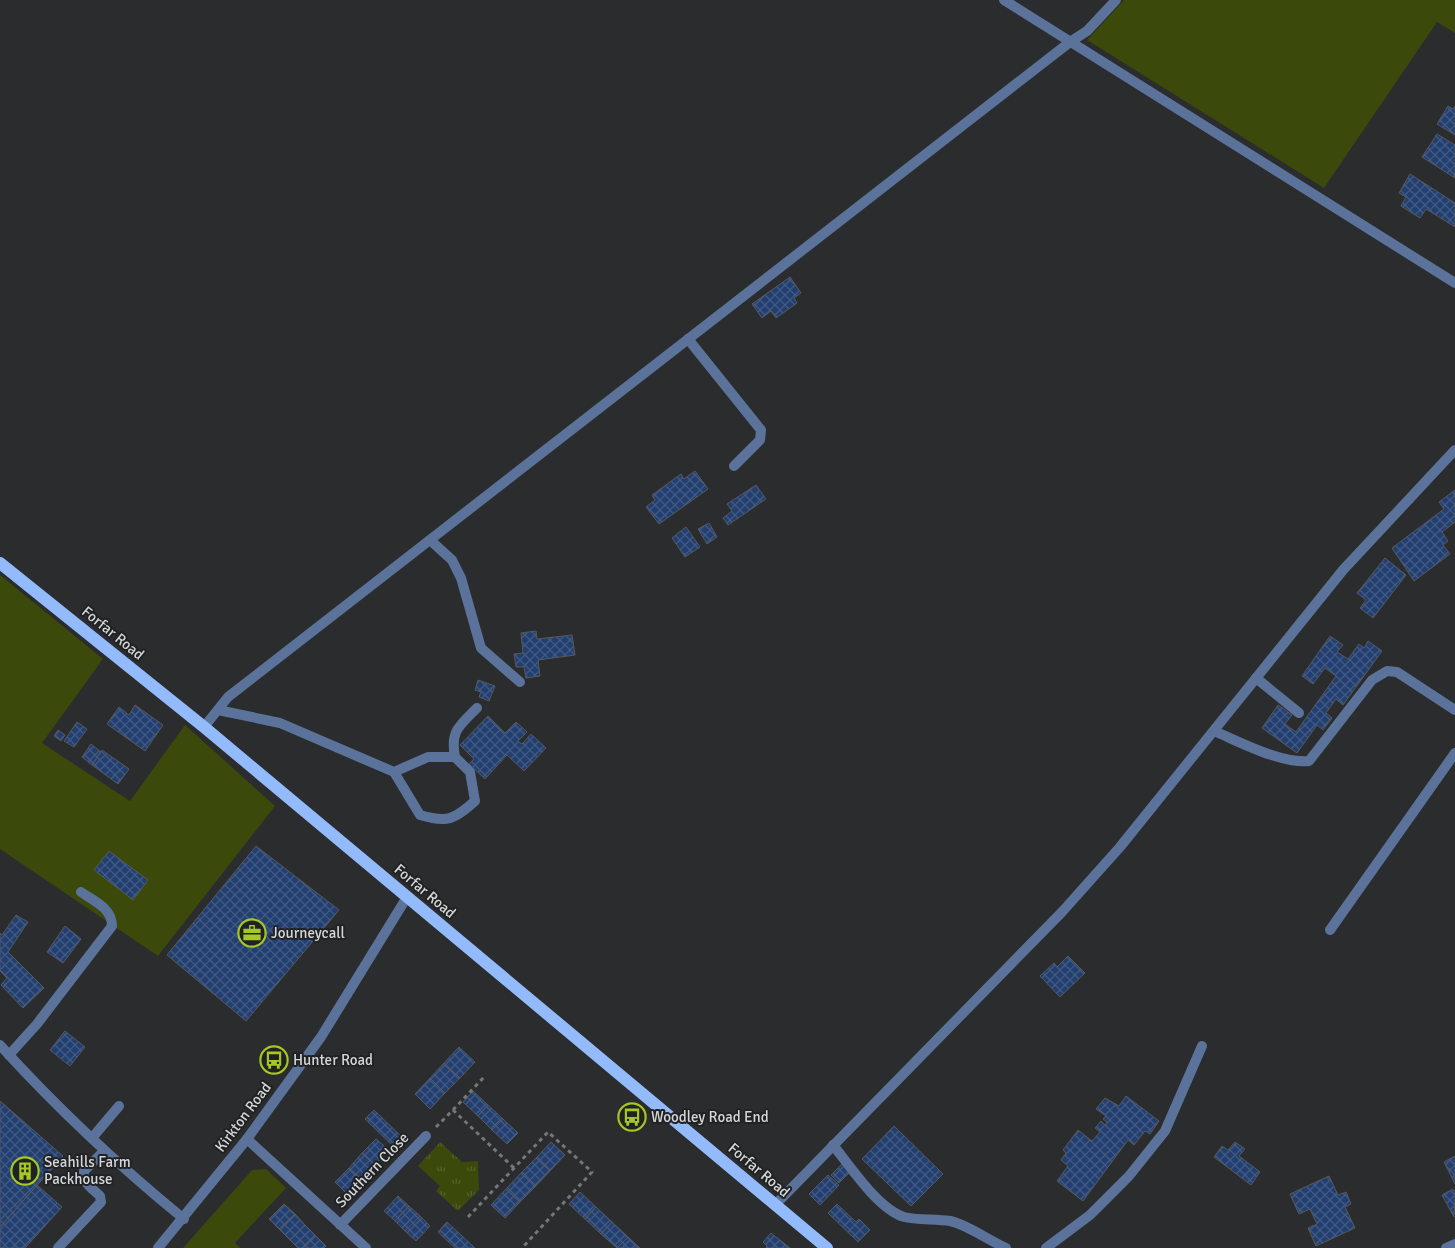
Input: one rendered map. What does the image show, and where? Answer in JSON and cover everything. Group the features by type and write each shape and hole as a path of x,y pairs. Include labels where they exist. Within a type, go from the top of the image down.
{"main road":[{"name":"Forfar Road","path":"0,563 204,727 827,1248"}],"street":[{"path":"1004,0 1455,283"},
{"path":"204,727 228,697 1070,42 1087,31 1116,0"},
{"path":"688,339 761,430 760,440 734,466"},
{"path":"775,1205 1062,912 1120,847 1343,570 1455,450"},
{"path":"430,540 452,560 461,578 481,648 520,682"},
{"path":"1214,731 1282,758 1299,762 1309,761 1372,680 1387,671 1397,672 1455,710"},
{"path":"1256,678 1299,713"},
{"path":"218,710 280,723 394,772 420,815 440,820 460,815 475,801 470,772 454,757 452,742 456,729 477,708"},
{"path":"1330,930 1455,753"},
{"path":"394,772 428,757 454,757"},
{"path":"9,1055 37,1024 112,926 112,918 108,912 81,892"},
{"name":"Kirkton Road","path":"158,1248 184,1219 247,1138 321,1037 407,897"},
{"path":"0,1045 41,1090 104,1151 184,1219"},
{"path":"1046,1248 1090,1215 1129,1176 1165,1131 1202,1046"},
{"path":"92,1138 119,1106"},
{"name":"Southern Close","path":"340,1225 426,1136"},
{"path":"247,1138 366,1248"},
{"path":"833,1146 878,1200 892,1211 904,1217 953,1222 1006,1248"},
{"path":"58,1248 101,1202 100,1196 84,1180 83,1175 84,1171 104,1151"},
{"path":"1446,1248 1455,1244"}],"path":[{"path":"426,1136 485,1076"},
{"path":"453,1110 514,1168"},
{"path":"468,1217 548,1132 592,1172 522,1248"}],"green space":[{"path":"1124,0 1455,0 1455,33 1437,22 1324,188 1087,40"},
{"path":"0,575 103,659 42,743 130,801 185,725 275,806 158,956 0,849"},
{"path":"440,1142 462,1162 478,1161 479,1190 458,1211 436,1191 440,1186 418,1166"},
{"path":"266,1169 286,1188 235,1243 241,1248 183,1248 252,1170"}],"building":[{"path":"1448,106 1453,109 1455,106 1455,135 1437,124"},
{"path":"1437,134 1455,145 1455,178 1422,157"},
{"path":"1410,174 1455,203 1455,227 1426,209 1420,218 1401,206 1406,197 1399,193"},
{"path":"790,277 801,293 794,298 797,303 776,318 771,311 762,318 752,304"},
{"path":"695,471 708,489 659,524 646,507 655,500 652,495 681,474 684,479"},
{"path":"756,485 766,499 728,525 723,518 732,511 727,504"},
{"path":"1455,490 1455,522 1442,532 1448,541 1443,545 1450,554 1414,581 1392,548 1444,509 1439,502"},
{"path":"709,523 717,537 707,544 698,529"},
{"path":"686,527 700,547 685,557 672,538"},
{"path":"1385,558 1406,575 1373,618 1360,608 1366,600 1357,593"},
{"path":"536,631 537,639 572,635 575,655 538,660 540,676 526,678 524,667 516,667 514,654 523,653 521,633"},
{"path":"1330,636 1343,645 1337,652 1348,659 1359,644 1364,648 1368,641 1382,651 1343,705 1336,699 1326,713 1332,718 1323,730 1317,725 1297,753 1262,728 1278,705 1292,715 1285,724 1296,732 1336,676 1325,668 1313,684 1302,676"},
{"path":"478,680 495,686 489,701 479,697 481,692 475,690"},
{"path":"135,705 163,725 145,751 107,724 119,707 129,715"},
{"path":"488,716 505,733 516,722 527,732 518,741 522,744 531,734 546,748 524,771 507,755 485,779 469,764 474,759 460,745"},
{"path":"77,722 87,729 74,747 64,741"},
{"path":"58,730 65,735 61,741 54,736"},
{"path":"91,744 101,752 92,765 82,757"},
{"path":"102,750 129,769 118,784 92,765"},
{"name":"Journeycall","path":"256,846 339,910 246,1021 167,955"},
{"path":"109,851 148,880 133,900 94,870"},
{"path":"16,915 28,922 8,952 44,988 23,1008 1,985 7,978 0,971 0,933 2,935"},
{"path":"65,926 81,939 63,963 47,952"},
{"path":"1068,956 1085,973 1060,997 1040,976 1054,963 1057,967"},
{"path":"65,1031 85,1047 70,1066 50,1050"},
{"path":"459,1047 475,1062 460,1078 444,1063"},
{"path":"444,1063 460,1078 445,1093 430,1078"},
{"path":"430,1078 445,1093 430,1109 415,1094"},
{"path":"473,1091 488,1105 478,1116 463,1102"},
{"path":"1126,1096 1159,1121 1150,1134 1145,1131 1134,1145 1128,1140 1083,1201 1057,1181 1068,1166 1061,1160 1066,1153 1063,1150 1078,1130 1092,1141 1100,1132 1095,1128 1101,1121 1105,1125 1107,1122 1103,1119 1106,1116 1096,1109 1105,1098 1119,1106"},
{"name":"Seahills Farm Packhouse","path":"0,1101 63,1156 0,1227"},
{"path":"488,1105 503,1119 492,1130 478,1116"},
{"path":"374,1110 406,1141 397,1150 365,1119"},
{"path":"503,1119 518,1133 507,1144 492,1130"},
{"path":"894,1126 943,1174 911,1206 862,1159"},
{"path":"376,1139 389,1150 375,1165 362,1153"},
{"path":"551,1142 565,1155 550,1171 536,1158"},
{"path":"1235,1142 1245,1149 1239,1156 1260,1172 1251,1185 1214,1157 1222,1146 1228,1150"},
{"path":"362,1153 375,1165 361,1179 349,1168"},
{"path":"1455,1156 1455,1184 1444,1162"},
{"path":"536,1158 550,1171 535,1187 521,1173"},
{"path":"842,1164 850,1172 839,1183 831,1175"},
{"path":"349,1168 361,1179 347,1194 335,1182"},
{"path":"521,1173 535,1187 520,1202 506,1189"},
{"path":"828,1175 839,1185 820,1205 809,1194"},
{"path":"1329,1176 1338,1195 1346,1192 1351,1204 1345,1207 1355,1228 1316,1246 1308,1228 1317,1224 1310,1209 1299,1214 1290,1194"},
{"path":"37,1185 62,1207 25,1248 0,1248 0,1227"},
{"path":"506,1189 520,1202 505,1218 491,1205"},
{"path":"1453,1189 1455,1193 1454,1217 1442,1195"},
{"path":"580,1192 596,1207 585,1219 569,1204"},
{"path":"398,1196 409,1206 395,1221 384,1211"},
{"path":"284,1204 295,1214 279,1229 269,1219"},
{"path":"837,1204 856,1222 859,1219 870,1230 858,1242 828,1213"},
{"path":"409,1206 420,1216 405,1231 395,1221"},
{"path":"596,1207 612,1222 601,1234 585,1219"},
{"path":"295,1214 305,1225 290,1240 279,1229"},
{"path":"420,1216 430,1226 416,1241 405,1231"},
{"path":"447,1222 475,1248 455,1248 438,1232"},
{"path":"612,1222 628,1237 617,1248 601,1234"},
{"path":"305,1225 316,1236 303,1248 298,1248 290,1240"},
{"path":"771,1233 790,1248 766,1248 767,1246 763,1242"},
{"path":"316,1236 326,1246 324,1248 303,1248"},
{"path":"628,1237 640,1248 617,1248"}],"place":[{"name":"Journeycall","path":"252,933"},
{"name":"Hunter Road","path":"274,1060"},
{"name":"Woodley Road End","path":"632,1117"},
{"name":"Seahills Farm Packhouse","path":"25,1171"}]}
